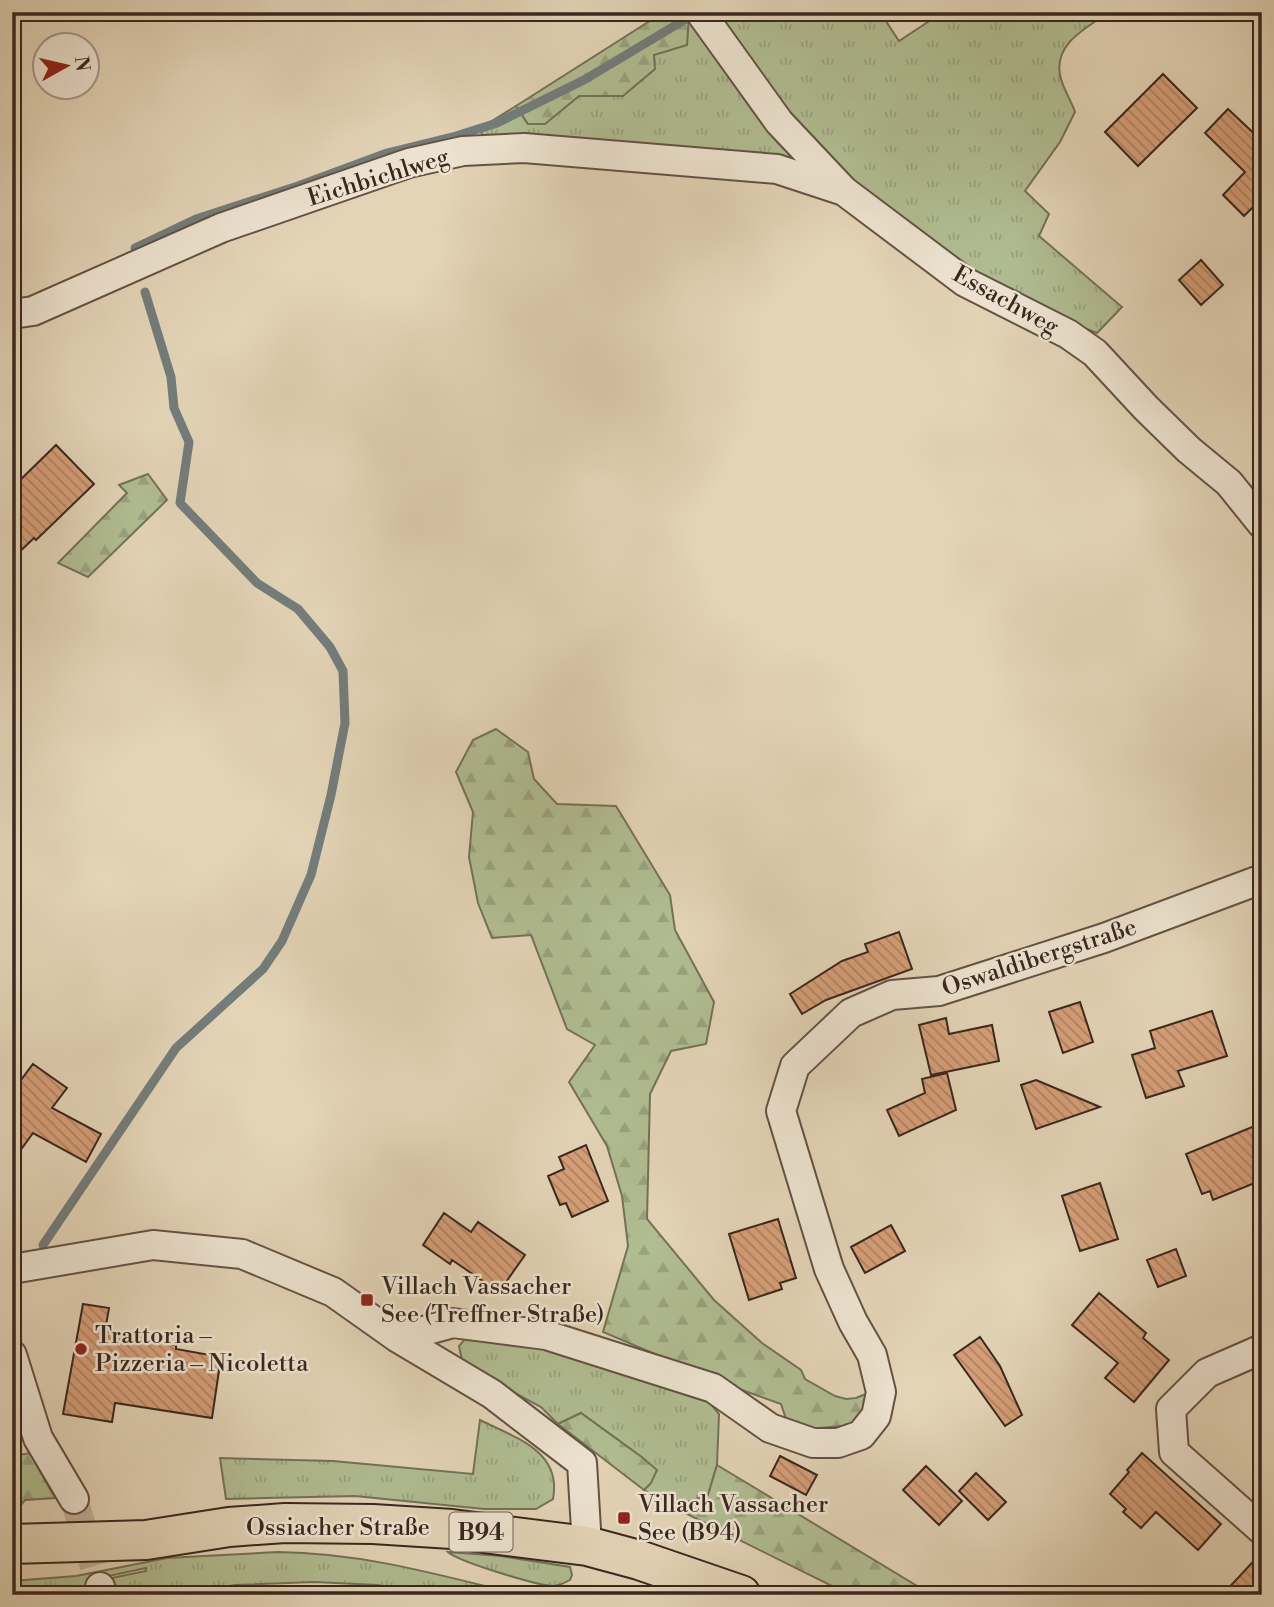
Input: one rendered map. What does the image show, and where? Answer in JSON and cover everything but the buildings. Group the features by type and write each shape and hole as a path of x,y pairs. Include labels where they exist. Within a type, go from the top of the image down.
{"main road":[{"name":"Ossiacher Straße","path":"12,1544 146,1540 229,1527 285,1524 361,1524 452,1529 587,1546 653,1564 741,1595"}],"street":[{"name":"Essachweg","path":"700,13 779,122 844,191 965,282 1068,334 1095,354 1163,425 1229,483 1262,524"},
{"name":"Eichbichlweg","path":"12,314 33,311 221,228 408,163 463,151 524,148 777,169 844,191"},
{"name":"Oswaldibergstraße","path":"398,1338 453,1322 546,1335 713,1388 770,1428 813,1443 838,1443 861,1435 876,1416 881,1392 872,1355 853,1322 829,1269 781,1111 795,1066 851,1013 892,995 939,991 1104,938 1262,879"},
{"path":"12,1269 153,1245 242,1254 333,1292 398,1338 492,1394 582,1463 587,1546"},
{"path":"1262,1349 1208,1373 1171,1409 1174,1452 1262,1530"},
{"path":"12,1355 38,1438 74,1499"}],"green space":[{"path":"664,12 686,12 689,16 687,45 654,55 655,69 623,96 579,96 545,124 528,124 516,106"},
{"path":"707,12 880,12 899,41 943,12 1109,12 1074,38 1062,54 1060,75 1075,112 1060,142 1025,191 1049,214 1039,236 1122,307 1097,333 1025,305 863,193 756,76"},
{"path":"689,16 821,172 484,137 479,129 516,106 528,124 544,124 579,96 623,96 653,55"},
{"path":"148,474 167,500 88,577 58,563 127,493 119,485"},
{"path":"496,729 528,752 534,779 557,804 616,806 670,895 675,930 714,1002 706,1044 671,1051 650,1094 647,1219 714,1300 762,1343 801,1370 805,1379 835,1396 846,1399 873,1391 868,1414 854,1425 808,1429 787,1422 781,1404 728,1385 603,1332 628,1246 622,1196 607,1146 569,1082 595,1045 567,1029 531,935 492,938 478,903 469,857 473,812 456,772 473,740"},
{"path":"471,1332 646,1368 710,1403 719,1414 717,1465 708,1495 673,1507 644,1490 651,1483 643,1458 581,1413 558,1424 541,1407 463,1365 459,1346"},
{"path":"581,1413 657,1470 644,1490 558,1424"},
{"path":"480,1420 521,1440 543,1458 554,1483 553,1499 536,1509 484,1509 355,1496 226,1499 220,1458 333,1461 473,1474"},
{"path":"30,1453 55,1498 25,1500 20,1506 12,1506 12,1456"},
{"path":"717,1465 932,1595 850,1595 673,1507 708,1495"},
{"path":"278,1552 332,1555 384,1563 489,1587 488,1592 496,1595 435,1595 377,1585 314,1582 235,1585 180,1595 115,1595 107,1579 146,1571 146,1568 90,1580 91,1595 12,1595 12,1581 76,1576 167,1558"},
{"path":"448,1552 501,1556 570,1567 572,1575 570,1580 562,1584 546,1585 482,1567"},
{"path":"293,1588 351,1589 400,1595 215,1595"}],"waterway":[{"path":"135,248 196,219 298,186 387,153 497,123 584,80 696,13"},
{"path":"43,1245 176,1048 263,969 282,941 311,875 345,723 343,671 330,647 298,609 257,583 180,503 189,442 174,408 171,377 145,292"}],"tunnel":[{"path":"74,1499 100,1587"}],"place":[{"name":"Villach Vassacher See (Treffner Straße)","path":"367,1300"},
{"name":"Trattoria – Pizzeria – Nicoletta","path":"81,1349"},
{"name":"Villach Vassacher See (B94)","path":"624,1518"}]}
